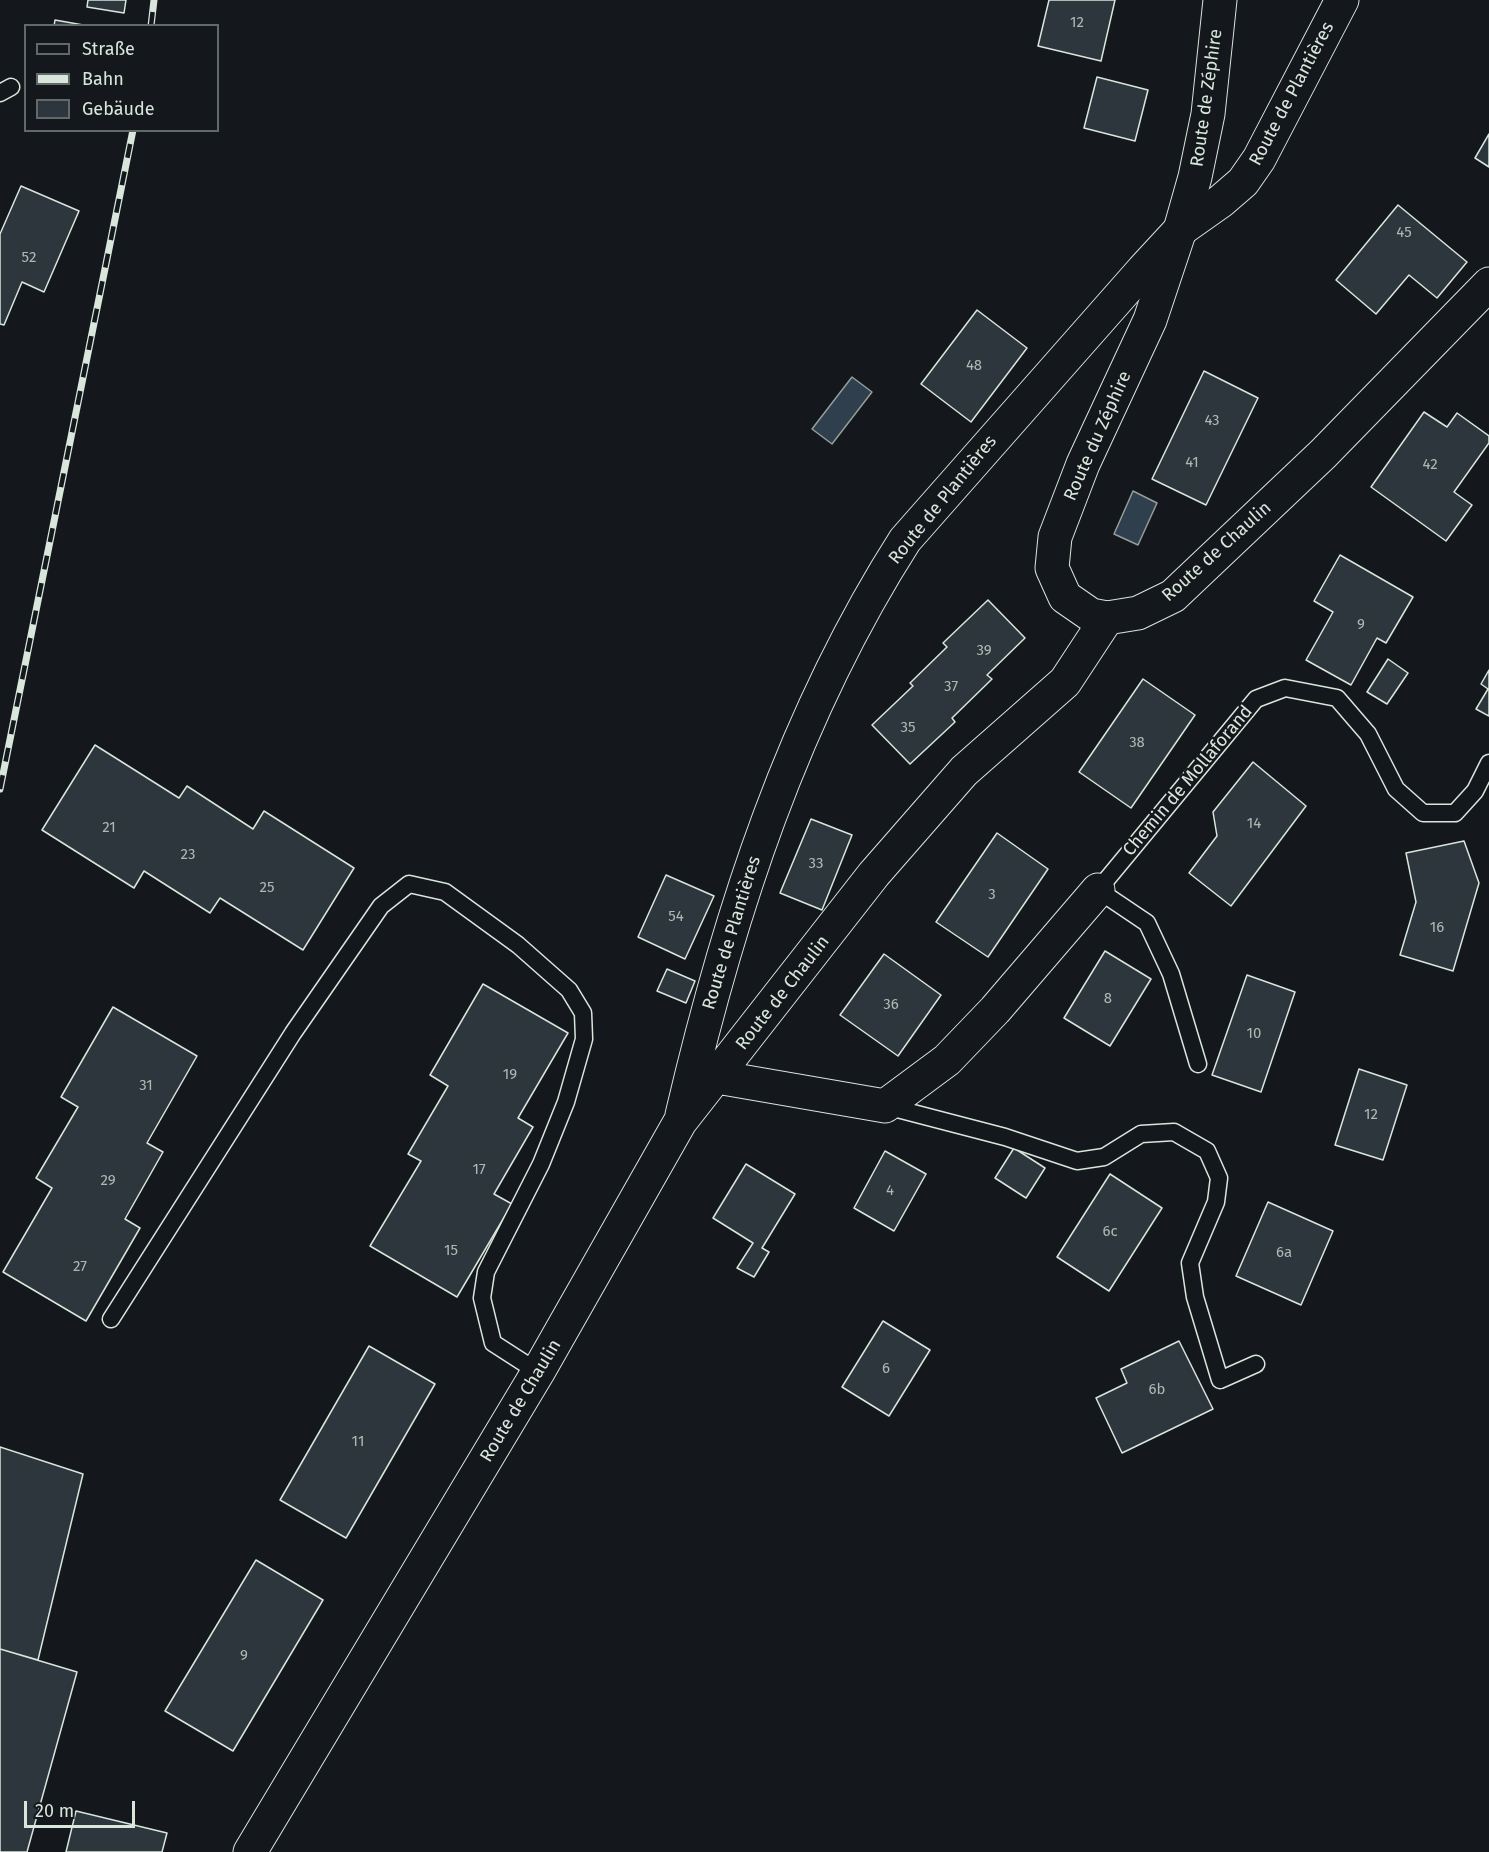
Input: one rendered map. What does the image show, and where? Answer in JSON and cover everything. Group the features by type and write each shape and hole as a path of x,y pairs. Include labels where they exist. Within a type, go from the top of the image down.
{"street":[{"name":"Route de Zéphire","path":"1179,230 1195,177 1208,114 1220,0"},
{"name":"Route de Plantières","path":"680,1122 706,1013 737,908 783,778 810,715 873,590 905,540 1030,395 1179,230 1221,201 1243,182 1259,159 1342,0"},
{"name":"Route du Zéphire","path":"1107,618 1091,615 1065,597 1054,575 1052,552 1055,537 1083,464 1150,320 1179,230"},
{"name":"Route de Chaulin","path":"250,1852 538,1372 680,1122 874,874 964,771 1065,682 1107,618 1138,613 1173,596 1323,454 1489,284"},
{"name":"Chemin de Mollaforand","path":"885,1106 947,1060 995,1010 1098,890"},
{"path":"717,1077 885,1106"}],"lane":[{"name":"Chemin de Mollaforand","path":"1098,890 1256,699 1284,688 1337,698 1368,735 1396,789 1423,813 1455,813 1475,791 1489,763"},
{"path":"111,1319 293,1033 381,906 409,884 445,892 518,945 569,990 583,1013 584,1039 566,1102 541,1164 486,1272 482,1298 493,1343 538,1372"},
{"path":"1098,890 1147,923 1171,974 1198,1064"},
{"path":"885,1106 1005,1137 1077,1161 1104,1157 1141,1134 1174,1132 1207,1151 1219,1178 1216,1202 1190,1263 1195,1297 1220,1380 1256,1364"}],"water":[{"path":"852,377 872,392 832,444 812,429"},
{"path":"1133,491 1157,503 1138,545 1114,534"}],"building":[{"path":"88,0 126,0 124,13 87,7"},
{"path":"1049,0 1115,0 1101,61 1038,46"},
{"path":"55,20 78,24 54,24"},
{"path":"1097,77 1148,90 1135,141 1084,128"},
{"path":"1489,134 1489,167 1475,158"},
{"path":"21,186 79,211 44,292 22,282 4,325 0,324 0,234"},
{"path":"1398,205 1467,262 1437,298 1409,275 1376,314 1336,280"},
{"path":"977,310 1027,348 971,422 921,384"},
{"path":"1204,371 1258,398 1206,505 1152,479"},
{"path":"1424,412 1447,427 1457,413 1489,436 1489,443 1454,492 1472,505 1446,541 1371,487"},
{"path":"1340,555 1413,597 1386,643 1377,638 1351,685 1306,660 1333,612 1314,601"},
{"path":"988,600 1025,638 987,675 992,679 952,718 955,722 910,764 872,725 913,686 910,683 947,647 943,643"},
{"path":"1388,659 1408,673 1387,704 1367,692"},
{"path":"1489,670 1489,716 1476,709 1488,689 1481,684"},
{"path":"1143,679 1195,715 1131,808 1079,772"},
{"path":"95,745 179,798 187,786 253,829 264,811 354,868 303,950 220,898 210,913 144,871 134,888 42,830"},
{"path":"1253,762 1306,806 1231,906 1189,873 1217,836 1213,812"},
{"path":"811,819 852,835 822,910 780,893"},
{"path":"997,833 1048,869 988,957 936,922"},
{"path":"1464,841 1479,883 1453,971 1400,955 1416,902 1406,853"},
{"path":"666,875 714,896 685,959 638,937"},
{"path":"1105,951 1151,979 1110,1046 1064,1018"},
{"path":"884,954 941,995 898,1056 840,1015"},
{"path":"667,969 695,981 686,1003 657,991"},
{"path":"1247,975 1295,992 1261,1092 1212,1075"},
{"path":"483,984 568,1033 518,1118 533,1127 494,1194 512,1204 457,1297 370,1246 421,1161 408,1154 448,1086 430,1075"},
{"path":"113,1007 197,1056 147,1143 163,1152 125,1219 140,1228 86,1321 3,1272 52,1188 36,1178 78,1107 61,1097"},
{"path":"1359,1069 1407,1085 1383,1160 1335,1145"},
{"path":"1014,1148 1045,1168 1026,1198 995,1178"},
{"path":"885,1151 926,1174 894,1231 854,1208"},
{"path":"746,1164 795,1194 762,1248 769,1252 754,1277 737,1268 753,1243 713,1218"},
{"path":"1110,1174 1162,1208 1109,1291 1057,1257"},
{"path":"1268,1202 1333,1231 1301,1305 1236,1276"},
{"path":"883,1321 930,1350 889,1416 842,1387"},
{"path":"1179,1341 1213,1409 1122,1453 1096,1398 1127,1383 1121,1369"},
{"path":"369,1346 435,1384 346,1538 280,1500"},
{"path":"0,1447 83,1474 38,1660 0,1649"},
{"path":"256,1560 323,1600 233,1751 165,1711"},
{"path":"0,1649 77,1672 27,1852 0,1852"},
{"path":"76,1811 167,1833 162,1852 66,1852"}],"railway":[{"path":"151,24 154,0"},
{"path":"0,789 133,132"}]}
